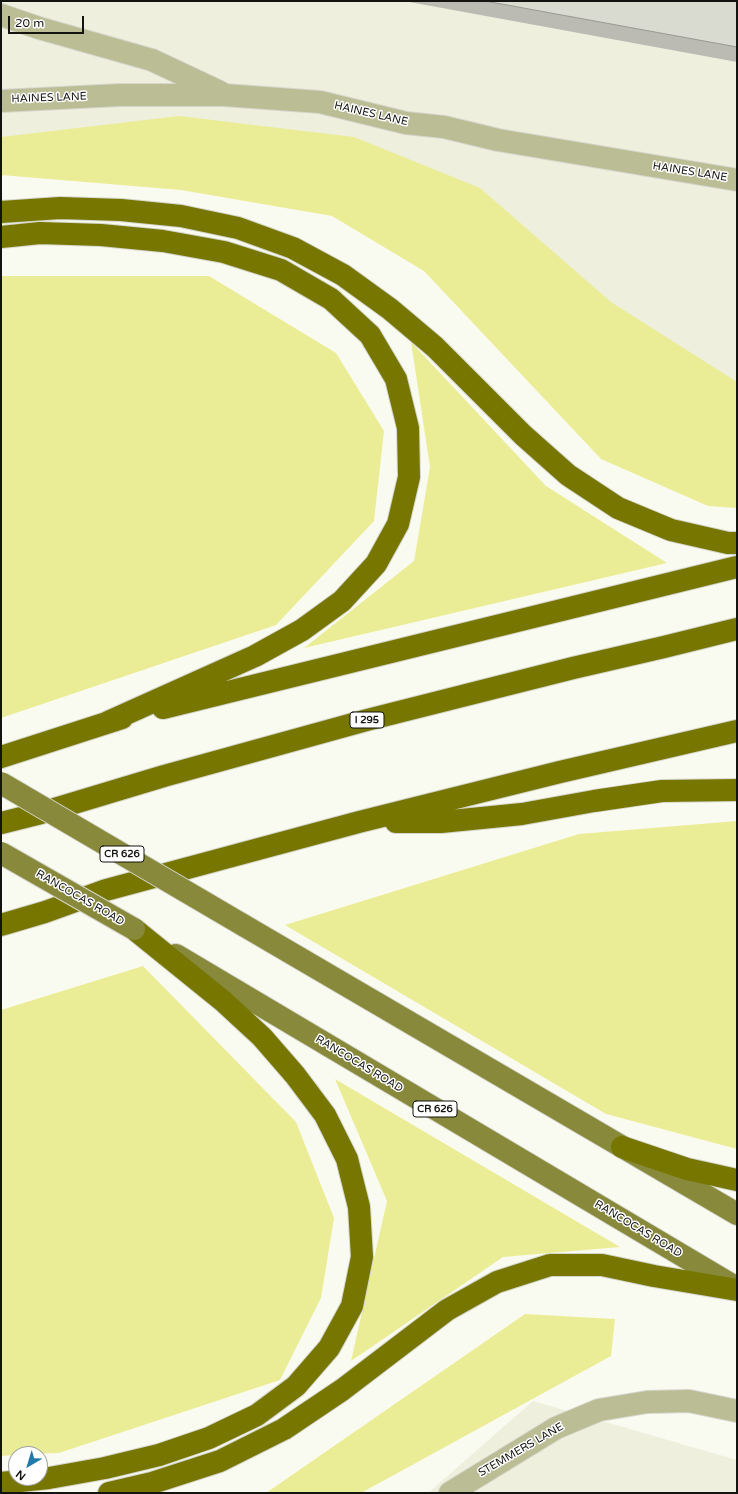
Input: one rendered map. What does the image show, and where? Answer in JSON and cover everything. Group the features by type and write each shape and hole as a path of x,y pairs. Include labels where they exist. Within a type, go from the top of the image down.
{"highway":[{"path":"1,212 60,208 121,210 181,216 238,228 293,248 343,275 390,309 435,347 523,435 568,476 618,508 672,530 728,543 737,543"},
{"path":"1,237 40,233 101,235 163,241 224,252 281,270 331,299 370,335 396,379 408,428 409,477 398,524 376,564 342,601 302,630 255,656 108,722"},
{"path":"1,757 108,722 737,567"},
{"name":"I 295","path":"1,823 367,720 543,675 737,629"},
{"path":"7,926 106,890 359,822 560,772 737,731"},
{"path":"359,822 441,822 522,814 662,791 737,790"},
{"path":"1,1483 49,1478 105,1468 159,1455 209,1438 257,1415 296,1386 329,1348 352,1306 362,1258 359,1207 347,1159 325,1115 295,1075 262,1036 134,929"},
{"path":"622,1147 687,1169 737,1180"},
{"path":"109,1493 152,1483 220,1461 284,1429 342,1390 447,1310 497,1282 550,1265 602,1265 654,1276 737,1289"}],"main road":[{"name":"CR 626","path":"1,783 737,1214"},
{"name":"RANCOCAS ROAD","path":"1,853 134,929 737,1289"}],"lane":[{"path":"1,15 39,28 152,60 224,95"},
{"name":"HAINES LANE","path":"1,101 120,96 224,95 320,102 406,123 444,127 498,140 737,180"},
{"name":"STEMMERS LANE","path":"450,1493 556,1428 599,1410 647,1402 689,1401 737,1412"}],"shaded area":[{"path":"1,1 737,1 737,423 451,220 1,148"},
{"path":"533,1401 737,1460 737,1493 428,1493"}],"green space":[{"path":"179,116 354,137 480,188 611,302 737,382 737,508 708,506 601,459 424,271 332,216 181,190 1,175 1,137"},
{"path":"1,276 209,276 336,353 384,431 374,521 276,625 1,718"},
{"path":"411,342 546,486 667,563 304,648 414,561 430,467"},
{"path":"737,821 737,1149 606,1114 285,925 579,834"},
{"path":"143,966 296,1122 334,1218 321,1298 280,1380 59,1453 48,1453 48,1446 8,1446 8,1456 1,1456 1,1010"},
{"path":"335,1079 620,1247 503,1257 351,1361 387,1201"},
{"path":"525,1314 615,1319 611,1356 361,1493 266,1493"}],"building":[{"path":"485,1 737,1 737,47"}]}
